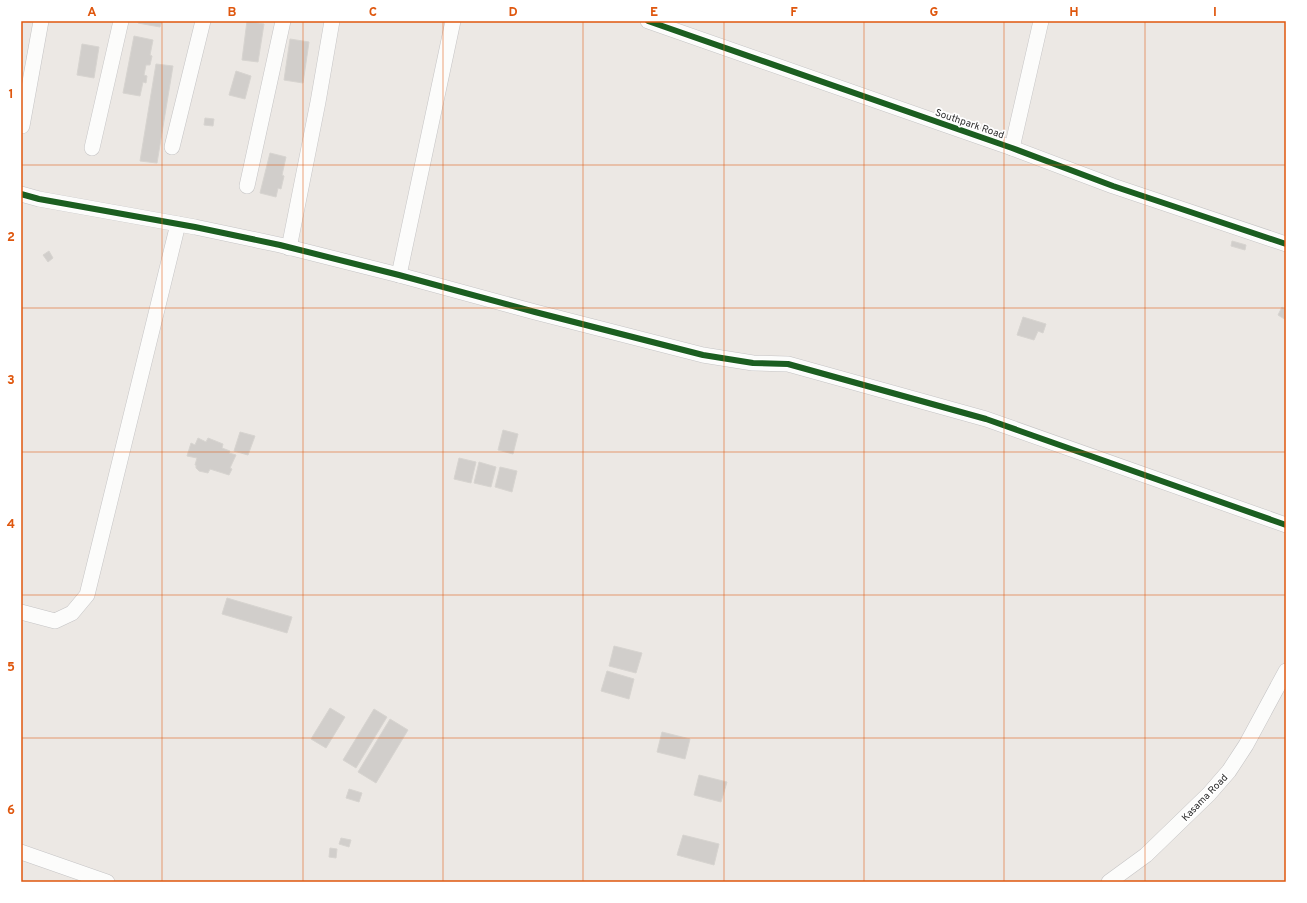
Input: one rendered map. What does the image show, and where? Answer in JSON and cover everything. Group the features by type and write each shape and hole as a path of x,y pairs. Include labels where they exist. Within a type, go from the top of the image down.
{"street":[{"path":"22,126 42,21"},
{"path":"92,148 121,21"},
{"path":"172,148 203,21"},
{"path":"247,186 283,21"},
{"path":"289,248 318,102 332,21"},
{"path":"399,275 453,21"},
{"name":"Southpark Road","path":"648,21 1012,148 1113,186 1286,244"},
{"path":"1012,148 1041,21"},
{"path":"21,194 39,199 178,224 289,248 399,275 703,355 753,363 788,364 970,415 1170,483 1286,525"},
{"path":"21,612 55,621 72,613 86,595 178,224"},
{"name":"Kasama Road","path":"1108,882 1146,854 1209,794 1229,771 1246,745 1286,671"},
{"path":"21,852 107,882"}],"building":[{"path":"139,21 162,21 160,27 138,23"},
{"path":"247,21 264,24 258,62 242,60"},
{"path":"134,36 153,40 150,65 146,65 144,75 147,76 146,83 143,82 140,96 123,93"},
{"path":"290,39 309,42 303,83 284,80"},
{"path":"82,44 99,47 94,78 77,75"},
{"path":"156,64 173,66 157,163 140,161"},
{"path":"236,71 251,76 245,99 229,95"},
{"path":"205,118 214,119 213,126 204,125"},
{"path":"270,153 286,157 281,189 278,188 276,197 260,193"},
{"path":"1232,241 1246,245 1245,250 1231,246"},
{"path":"49,251 53,258 48,262 43,255"},
{"path":"1282,307 1286,310 1286,320 1278,315"},
{"path":"1023,317 1046,324 1043,333 1038,331 1034,340 1017,335"},
{"path":"503,430 518,434 513,454 498,450"},
{"path":"240,432 255,436 248,455 234,451"},
{"path":"198,438 206,442 208,438 223,444 222,448 230,451 229,453 236,455 230,468 232,469 229,475 210,469 208,473 199,471 196,468 195,465 197,458 187,456 191,443 195,445"},
{"path":"459,458 476,462 471,483 454,479"},
{"path":"479,462 496,467 491,487 474,483"},
{"path":"500,467 517,471 512,492 495,487"},
{"path":"227,598 292,617 287,633 222,614"},
{"path":"614,646 642,653 636,673 609,666"},
{"path":"607,671 634,679 629,699 601,691"},
{"path":"330,708 345,717 326,748 311,739"},
{"path":"374,709 387,717 356,768 343,760"},
{"path":"390,719 408,730 376,783 358,772"},
{"path":"662,732 690,739 685,759 657,752"},
{"path":"699,775 727,782 721,802 694,795"},
{"path":"349,789 362,793 359,802 346,798"},
{"path":"683,835 719,844 714,865 677,855"},
{"path":"341,838 351,840 349,847 339,844"},
{"path":"330,848 337,849 336,858 329,857"}],"cycle path":[{"path":"648,21 1012,148 1113,186 1286,244"},
{"path":"21,194 39,199 195,227 280,245 703,355 753,363 788,364 986,419 1286,525"}]}
